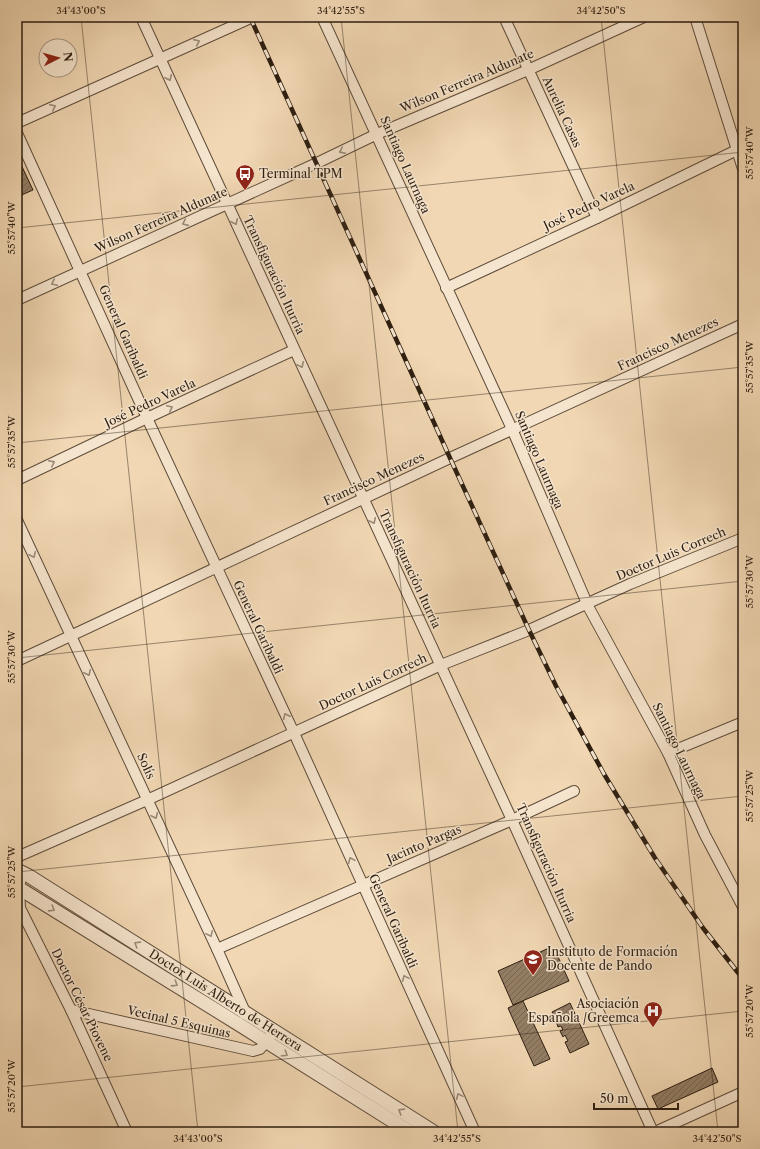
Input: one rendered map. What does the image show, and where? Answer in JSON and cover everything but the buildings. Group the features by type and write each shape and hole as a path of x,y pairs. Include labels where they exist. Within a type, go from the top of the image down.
{"street":[{"name":"Transfiguración Iturria","path":"141,17 441,665 654,1132"},
{"path":"17,123 253,17"},
{"name":"Santiago Laurnaga","path":"322,17 512,429 587,604 668,753 705,835 743,906"},
{"name":"Aurelia Casas","path":"504,17 597,218"},
{"name":"Wilson Ferreira Aldunate","path":"17,300 80,270 317,164 377,134 528,70 644,17"},
{"path":"695,17 740,148 743,169"},
{"name":"General Garibaldi","path":"17,133 147,418 294,733 475,1132"},
{"name":"José Pedro Varela","path":"446,288 597,218 740,148"},
{"name":"Francisco Menezes","path":"17,661 363,498 743,324"},
{"name":"José Pedro Varela","path":"17,480 294,350"},
{"name":"Solís","path":"17,520 217,949 244,1012"},
{"name":"Doctor Luis Correch","path":"17,857 147,800 441,665 529,630 630,584 743,538"},
{"path":"668,753 743,722"},
{"name":"Jacinto Pargas","path":"217,949 574,792"},
{"name":"Doctor César Piovene","path":"20,871 18,888 20,908 71,1010 127,1132"},
{"name":"Doctor Luis Alberto de Herrera","path":"20,871 434,1132"},
{"name":"Doctor Luis Alberto de Herrera","path":"18,888 410,1132"},
{"name":"Vecinal 5 Esquinas","path":"71,1010 253,1051 260,1049 267,1042"},
{"path":"240,1025 244,1012"},
{"path":"267,1042 273,1031"},
{"path":"654,1132 743,1092"}],"railway":[{"path":"250,17 450,458 556,686 604,774 655,858 703,928 743,979"}],"place":[{"name":"Terminal TPM","path":"245,191"},
{"name":"Instituto de Formación Docente de Pando","path":"533,976"},
{"name":"Asociación Española /Greemca","path":"653,1028"}]}
